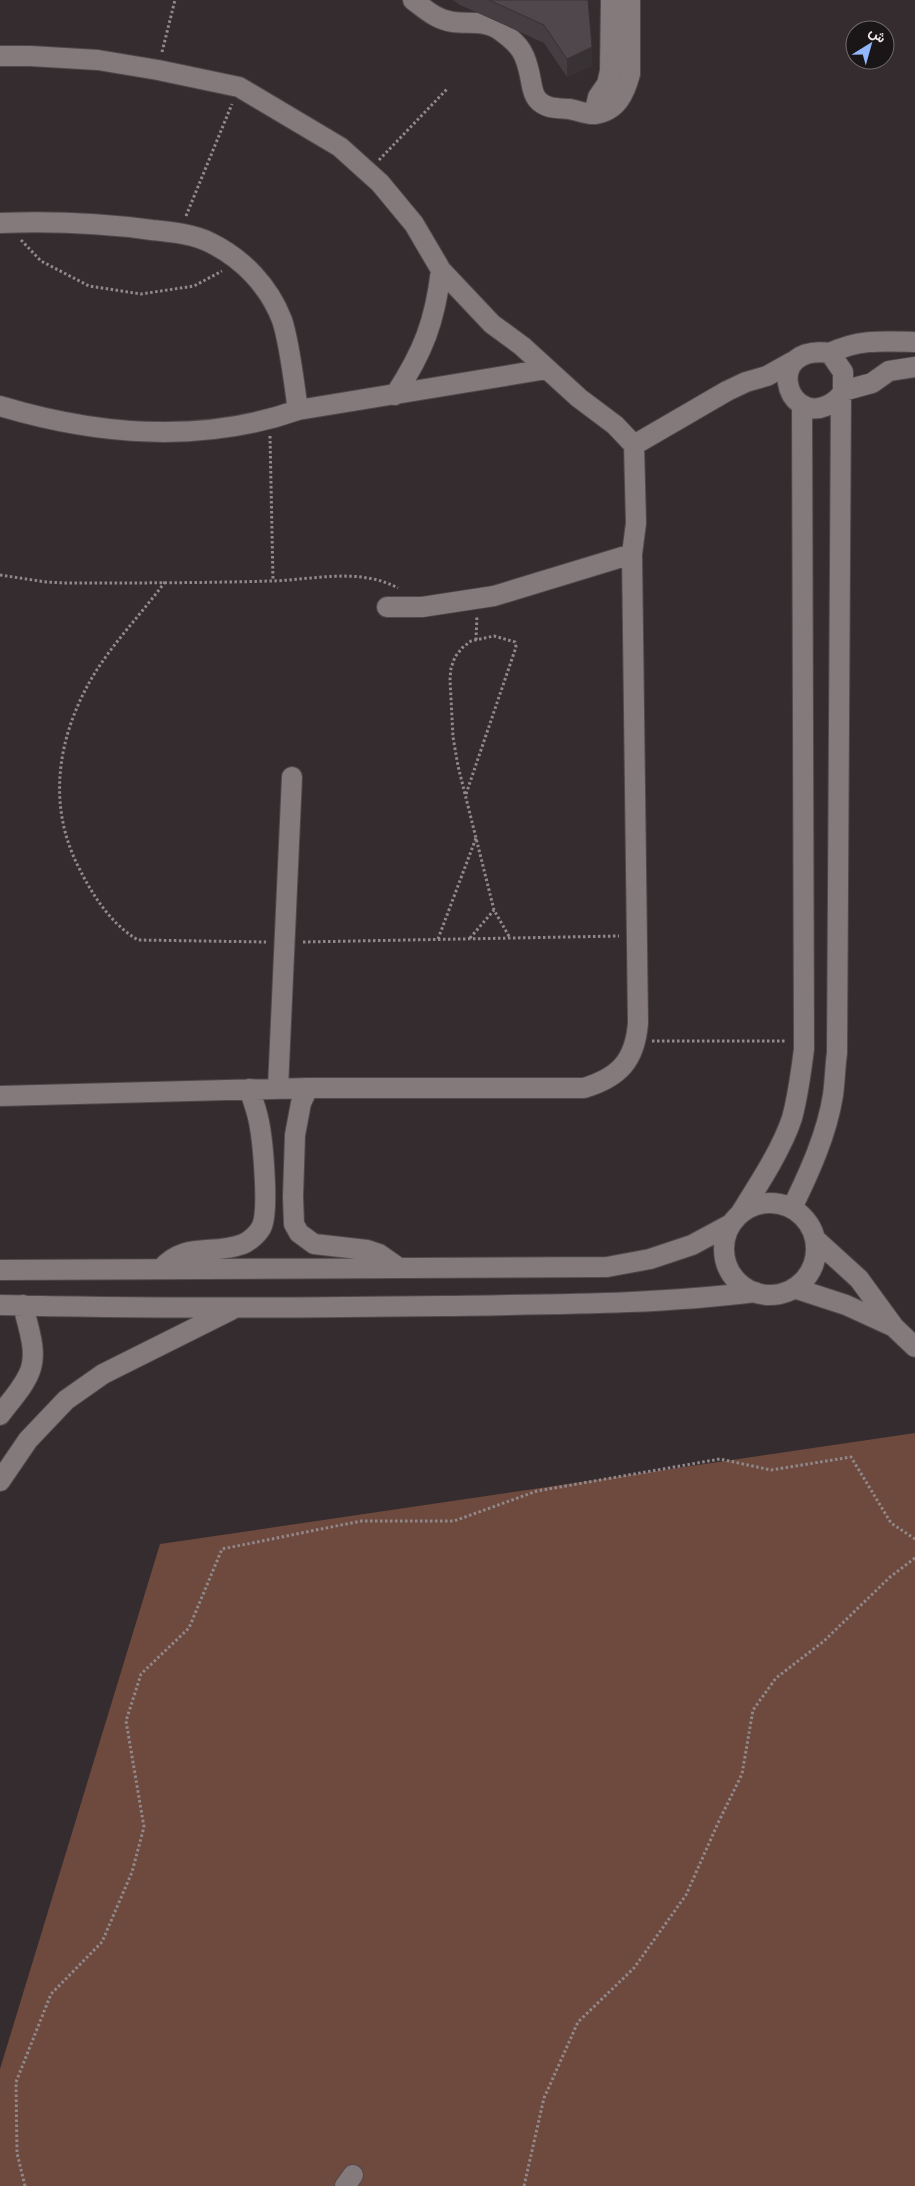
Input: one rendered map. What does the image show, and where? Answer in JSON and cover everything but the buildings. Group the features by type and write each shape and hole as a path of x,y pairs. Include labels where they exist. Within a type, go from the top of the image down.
{"street":[{"path":"414,0 430,14 440,18 461,23 480,22 493,26 523,50 536,98 556,109 594,114 612,108 620,101 628,83 630,74 630,0"},
{"path":"594,114 598,97 607,84 610,72 611,0"},
{"path":"0,56 98,60 239,87 340,147 380,183 414,224 441,270 492,324 522,346 579,398 615,425 634,445 636,524 632,554 638,1023 636,1041 629,1058 618,1073 602,1082 584,1088 278,1088 0,1096"},
{"path":"2,223 109,224 179,233 210,242 241,261 265,288 282,320 298,410"},
{"path":"395,395 414,367 428,336 437,304 441,270"},
{"path":"634,445 727,391 746,382 766,376 806,352 830,353 846,345 873,341 915,342"},
{"path":"792,1208 810,1170 823,1132 833,1097 837,1053 843,372 830,353"},
{"path":"792,362 787,377 790,393 808,407 823,407 842,394 872,383 889,372 915,367"},
{"path":"0,406 68,423 124,432 181,432 238,427 269,420 298,410 547,369"},
{"path":"755,1292 743,1286 727,1264 724,1250 726,1237 774,1155 791,1120 800,1086 804,1042 802,404"},
{"path":"387,607 422,607 494,596 632,554"},
{"path":"278,1088 292,777"},
{"path":"308,1088 301,1103 295,1135 294,1224 306,1240 323,1247 367,1250 379,1254 399,1268"},
{"path":"160,1269 169,1260 184,1252 243,1244 254,1236 262,1226 265,1200 262,1137 255,1105 249,1089"},
{"path":"262,1137 266,1141 279,1144 291,1140 295,1135"},
{"path":"265,1200 278,1191 293,1197"},
{"path":"0,1270 607,1267 650,1259 692,1245 736,1219 752,1207 765,1203 779,1204 792,1208 807,1221 815,1239 816,1258 808,1275 794,1288 775,1294 755,1292 657,1302 234,1309 0,1305"},
{"path":"815,1239 859,1279 894,1327 915,1347"},
{"path":"794,1288 846,1305 894,1327"},
{"path":"0,1414 28,1375 32,1362 31,1346 23,1305"},
{"path":"0,1481 28,1440 66,1400 103,1374 234,1309"}],"path":[{"path":"158,70 175,0"},
{"path":"179,233 239,87"},
{"path":"368,172 448,88"},
{"path":"2,223 41,261 88,286 141,294 176,289 194,286 241,261"},
{"path":"269,420 273,582"},
{"path":"0,575 59,583 273,582 365,576 393,585 406,592 422,607"},
{"path":"165,582 94,675 74,712 63,746 59,785 63,819 73,857 92,894 128,934 138,940 284,942 637,935"},
{"path":"476,640 478,598"},
{"path":"466,794 516,646 514,641 507,638 494,636 476,640 462,648 451,668 451,709 453,738 466,794 476,837 494,910 510,938"},
{"path":"438,939 476,837"},
{"path":"470,938 494,910"},
{"path":"636,1041 804,1042"},
{"path":"25,2186 17,2153 16,2082 51,1994 102,1942 132,1872 144,1828 126,1722 141,1674 189,1628 222,1549 361,1520 454,1521 537,1491 720,1459 771,1470 851,1457 891,1523 915,1539"},
{"path":"524,2186 544,2098 578,2022 634,1968 686,1895 742,1774 753,1710 776,1678 824,1641 890,1577 915,1558"}],"shaded area":[{"path":"915,1433 915,2186 0,2186 0,2069 160,1544"}]}
